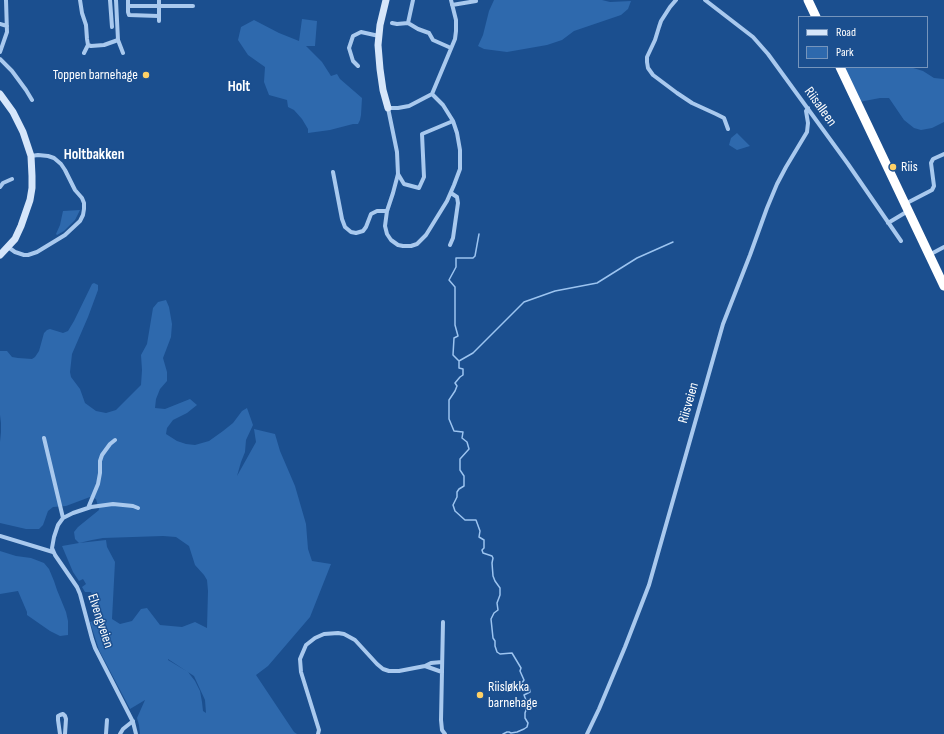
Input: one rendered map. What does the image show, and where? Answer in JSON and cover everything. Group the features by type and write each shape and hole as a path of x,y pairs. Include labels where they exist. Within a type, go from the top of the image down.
{"highway":[{"path":"808,0 816,16"},
{"path":"840,68 944,286"}],"street":[{"path":"0,52 6,35 6,0"},
{"path":"80,0 81,11 86,25 88,45 84,53"},
{"path":"110,0 112,27"},
{"path":"116,0 118,40 123,53"},
{"path":"128,0 129,15 159,19 159,0"},
{"path":"386,0 382,15 378,45 383,90 397,152 398,174 387,212 385,226 387,234 398,245 411,246 417,244 426,235 447,201 460,169 460,150 453,121 443,105 432,94"},
{"path":"408,23 413,0"},
{"path":"676,0 661,21 655,40 647,57 648,68 653,75 692,103 724,118 728,129"},
{"name":"Riisalleen","path":"705,0 753,37 768,54 848,164 901,241"},
{"path":"388,108 409,106 432,94 455,39 456,20 451,2 476,1"},
{"path":"128,6 193,6"},
{"path":"392,23 408,23 429,33 433,40 451,48"},
{"path":"0,24 7,26"},
{"path":"358,66 353,60 349,48 353,36 361,32 379,36"},
{"path":"88,45 104,46 118,40"},
{"path":"0,59 12,71 32,100"},
{"path":"0,94 13,112 23,132 31,156 32,176 30,200 21,226 15,239 0,255"},
{"name":"Riisveien","path":"587,734 625,647 649,585 723,324 777,184 806,132 808,123 806,111 808,108"},
{"path":"398,174 404,184 419,188 424,177 422,134 453,121"},
{"path":"888,223 906,208 932,190 934,186 931,163 933,159 944,154"},
{"path":"8,247 24,256 37,252 65,235 80,221 83,216 84,203 82,198 75,190 65,170 60,164 54,158 48,156 31,156"},
{"path":"333,172 342,219 345,227 350,232 356,233 363,230 366,227 371,214 376,211 387,212"},
{"path":"0,186 12,179"},
{"path":"450,245 458,203 457,197 451,193"},
{"path":"929,255 944,247"},
{"path":"44,438 63,518"},
{"path":"88,508 98,484 102,455 115,440"},
{"path":"0,536 53,552 52,543 55,531 63,518 88,508 103,505 113,504 138,508"},
{"name":"Elvengveien","path":"53,552 77,587 95,648 132,721 136,734"},
{"path":"443,622 441,720 442,730 445,734"},
{"path":"318,734 319,730 301,672 300,659 306,645 315,638 331,633 344,634 355,640 383,669 389,671 399,671 425,666 431,663 442,662"},
{"path":"425,666 442,672"},
{"path":"60,734 58,716 63,714 66,719 65,734"},
{"path":"106,734 107,720"},
{"path":"120,734 123,728 132,721"}],"green space":[{"path":"494,0 631,1 628,9 621,15 574,31 562,40 547,45 507,52 484,49 478,46"},
{"path":"302,19 317,21 315,46 306,46 322,62 331,76 337,74 340,79 362,98 361,115 358,124 308,133 308,129 302,119 294,110 288,107 287,100 269,95 264,82 265,67 248,55 238,40 241,27 254,20 279,33 299,41"},
{"path":"842,68 913,68 923,71 934,78 944,79 944,122 932,128 921,130 914,128 904,120 889,98 859,102"},
{"path":"737,133 750,146 737,150 729,145 731,138"},
{"path":"80,210 75,220 64,231 57,235 56,234 60,225 63,211"},
{"path":"94,283 98,285 98,290 72,354 70,372 71,377 80,389 85,403 96,411 106,413 116,410 141,385 141,355 147,344 153,308 158,302 166,300 169,307 172,324 171,337 163,358 167,372 167,381 160,389 156,399 155,408 165,409 190,399 197,405 187,413 173,420 167,428 166,434 177,441 186,444 195,445 209,441 233,423 242,411 247,408 253,425 246,440 245,452 237,476 256,442 254,429 275,434 280,451 295,486 306,524 308,549 312,561 331,564 310,617 268,666 256,675 294,732 297,734 140,734 137,718 145,700 130,709 99,650 90,622 100,619 91,592 85,592 82,587 86,584 83,579 79,581 73,572 62,546 79,543 75,539 74,532 99,510 96,499 90,497 66,506 53,507 48,511 43,525 39,529 26,529 0,523 0,351 7,351 12,357 32,359 35,357 39,351 44,333 47,330 50,329 63,333 68,331 92,284","holes":["176,537 189,546 195,565 207,580 207,628 195,622 182,627 160,625 147,608 141,609 132,621 120,624 112,619 115,562 107,547 106,540 79,543 103,538","188,672 194,676 205,700 206,713 203,711 200,691"]},
{"path":"0,551 16,556 31,558 44,563 49,569 66,612 68,621 68,635 60,636 27,615 18,591 0,594"}],"waterway":[{"path":"479,234 475,256 473,258 456,258 456,267 449,280 455,287 455,325 458,336 454,338 453,355 459,361 459,368 463,369 463,375 455,383 457,386 449,400 449,419 454,431 463,432 462,438 467,442 469,449 460,459 460,470 464,476 464,486 457,492 457,497 453,505 455,511 465,520 476,520 480,531 479,537 484,540 484,548 482,550 483,553 492,556 493,558 493,576 500,588 500,595 497,603 498,610 494,613 491,619 495,646 497,652 500,654 512,653 521,668 520,671 524,680 522,686 529,687 530,692 524,695 527,703 525,706 525,718 528,723 527,727 517,732 507,732 503,734"},
{"path":"459,361 473,353 524,302 555,291 597,283 637,258 673,242"}],"place":[{"name":"Toppen barnehage","path":"146,75"},
{"name":"Riis","path":"893,167"},
{"name":"Riisløkka barnehage","path":"480,695"}],"district":[{"name":"Holt","path":"239,87"},
{"name":"Holtbakken","path":"94,155"}]}
